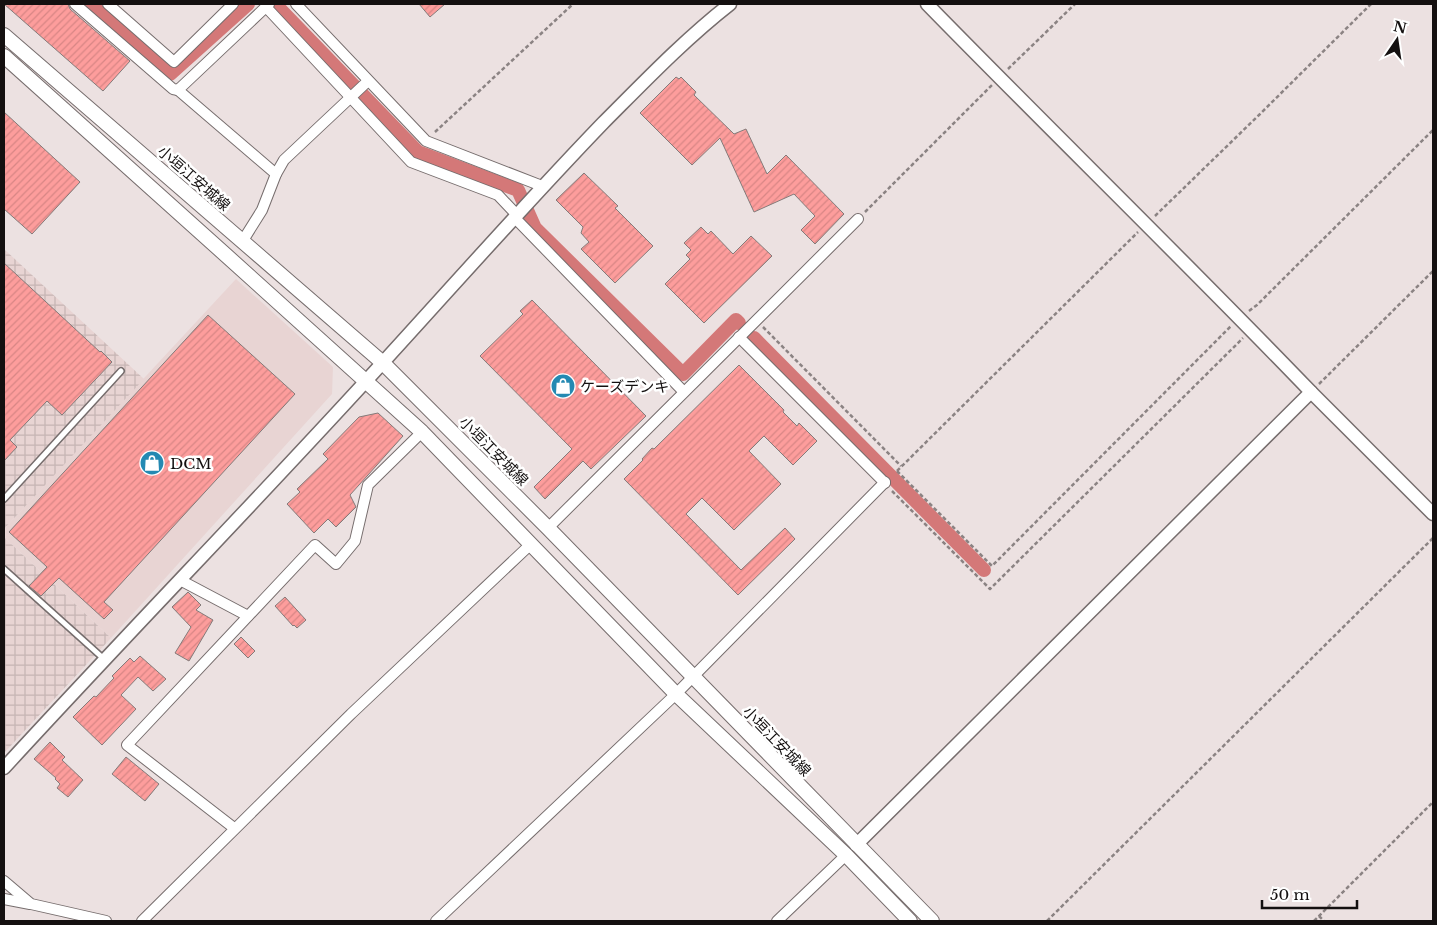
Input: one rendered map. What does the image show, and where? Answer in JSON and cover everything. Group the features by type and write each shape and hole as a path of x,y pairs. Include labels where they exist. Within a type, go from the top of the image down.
{"main road":[{"name":"小垣江安城線","path":"4,36 383,363 548,528 932,921"},
{"path":"4,56 422,432 676,694 846,855 910,921"}],"street":[{"path":"75,4 173,90 178,90 276,174"},
{"path":"108,4 174,62 233,4"},
{"path":"296,4 426,141 542,186"},
{"path":"4,768 383,363 542,186 658,68 730,4"},
{"path":"928,4 999,78 1433,514"},
{"path":"178,90 268,5 411,162 498,195 683,391"},
{"path":"242,242 262,210 276,174 284,160 368,81"},
{"path":"548,528 683,391 858,219"},
{"path":"436,921 676,694 885,483 739,337"},
{"path":"856,845 1311,392"},
{"path":"234,828 128,745 315,545 336,564 355,541 368,485 422,432"},
{"path":"142,921 351,714 531,544"},
{"path":"180,580 248,616"},
{"path":"777,921 846,855"},
{"path":"4,881 32,904"},
{"path":"4,899 106,921"}],"lane":[{"path":"4,500 122,371"},
{"path":"4,569 104,659"}],"path":[{"path":"426,141 573,4"},
{"path":"858,219 1075,4"},
{"path":"1371,4 896,471 992,566 1240,318 1257,305 1433,130"},
{"path":"1311,392 1433,271"},
{"path":"756,320 901,466"},
{"path":"885,483 990,588 1251,330"},
{"path":"1047,921 1433,538"},
{"path":"1314,921 1433,802"},
{"path":"1319,916 1324,921"}],"shaded area":[{"path":"4,249 144,379 4,529"},
{"name":"DCM","path":"236,279 333,367 332,394 111,638 4,537 4,529"},
{"path":"4,537 111,638 4,753"}],"building":[{"path":"4,4 68,4 70,9 130,61 103,91"},
{"path":"419,4 445,4 430,17"},
{"path":"676,77 679,79 681,77 696,92 694,95 734,134 746,129 767,174 786,155 844,214 815,244 801,230 815,216 794,194 754,212 720,138 692,165 640,113"},
{"path":"4,112 80,182 32,234 4,209"},
{"path":"584,173 618,206 615,208 653,246 615,283 581,249 589,242 581,233 583,227 556,200"},
{"path":"701,227 708,234 711,231 733,254 751,236 772,256 704,323 665,284 690,259 686,255 691,250 684,243"},
{"path":"4,263 112,362 62,415 47,401 10,440 17,447 4,461"},
{"name":"ケーズデンキ","path":"532,300 646,416 591,469 583,461 545,499 534,487 572,449 480,356 523,314 520,311"},
{"name":"DCM","path":"208,315 295,394 104,602 113,610 104,619 59,578 41,596 29,586 47,567 9,532"},
{"path":"739,365 784,410 783,412 797,426 799,423 817,441 793,465 764,436 749,451 781,484 734,530 702,498 686,514 741,570 785,528 795,539 738,595 624,479 652,448 654,449"},
{"path":"378,413 403,436 350,495 356,507 336,527 328,519 314,533 287,504 300,492 297,489 328,459 323,454 359,417"},
{"path":"188,592 201,605 196,610 213,620 189,661 175,653 191,627 172,607"},
{"path":"285,597 306,620 297,628 275,606"},
{"path":"241,637 255,651 248,658 234,644"},
{"path":"140,656 166,679 153,691 138,677 121,695 136,709 102,745 73,717 94,696 96,697 114,678 112,676 130,658 134,662"},
{"path":"50,742 65,757 62,760 83,780 68,797 57,788 60,784 56,778 34,759"},
{"path":"126,757 159,784 145,801 112,774"}],"waterway":[{"path":"90,4 170,74 248,4"},
{"path":"275,4 418,152 518,190 535,228 683,374 736,320 739,323"},
{"path":"754,338 984,570"}],"place":[{"name":"ケーズデンキ","path":"563,386"},
{"name":"DCM","path":"152,463"}]}
